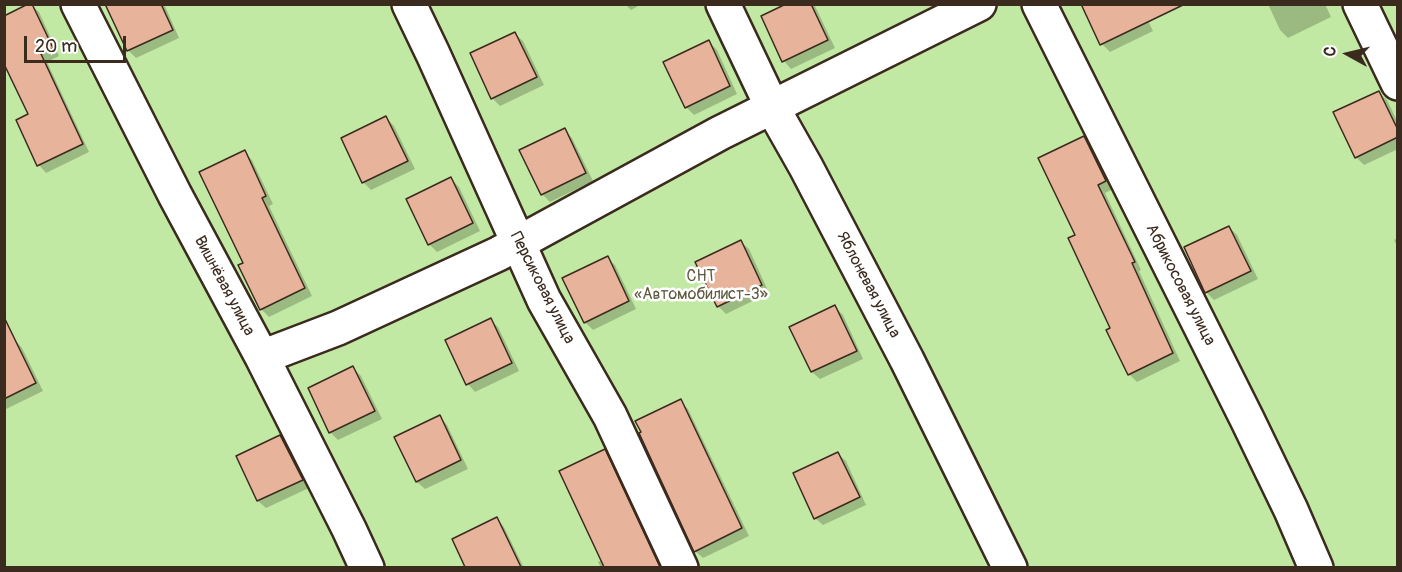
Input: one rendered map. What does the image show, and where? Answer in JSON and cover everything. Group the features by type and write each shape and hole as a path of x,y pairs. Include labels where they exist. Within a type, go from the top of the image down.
{"street":[{"name":"Вишнёвая улица","path":"78,4 175,195 262,357 367,567"},
{"name":"Персиковая улица","path":"409,4 434,54 544,300 610,416 681,567"},
{"name":"Яблоневая улица","path":"723,4 772,107 902,349 1010,567"},
{"path":"262,357 338,328 498,254 720,133 980,4"},
{"name":"Абрикосовая улица","path":"1039,4 1247,419 1316,567"},
{"path":"1360,4 1398,83"}],"green space":[{"name":"СНТ «Автомобилист-3»","path":"5,5 1397,5 1397,567 5,567"}],"building":[{"path":"32,4 53,48 41,54 83,144 37,166 16,120 28,114 4,64 4,16"},
{"path":"105,4 161,4 173,30 127,51"},
{"path":"786,4 811,4 828,40 782,62 761,16"},
{"path":"1081,4 1185,4 1100,45"},
{"path":"515,32 537,77 491,99 470,53"},
{"path":"709,40 730,86 685,108 663,62"},
{"path":"1379,91 1398,130 1398,137 1355,158 1333,112"},
{"path":"386,116 408,161 362,183 341,138"},
{"path":"565,128 586,173 541,195 519,150"},
{"path":"1084,136 1106,181 1098,185 1135,262 1132,263 1173,353 1128,375 1106,330 1110,328 1068,238 1075,235 1038,158"},
{"path":"245,150 266,196 262,198 305,288 260,310 238,265 243,263 199,172"},
{"path":"451,177 473,223 428,245 406,199"},
{"path":"1229,226 1251,271 1205,293 1184,247"},
{"path":"741,240 762,285 717,307 695,262"},
{"path":"608,256 629,301 584,323 562,278"},
{"path":"835,305 857,351 811,372 789,327"},
{"path":"4,317 36,383 4,399"},
{"path":"491,318 512,363 466,385 445,340"},
{"path":"353,366 375,411 329,433 308,388"},
{"path":"681,399 742,528 694,552 635,421"},
{"path":"440,415 461,460 416,482 394,437"},
{"path":"280,435 303,480 257,501 236,456"},
{"path":"605,449 660,567 604,567 559,471"},
{"path":"838,452 860,497 814,519 793,473"},
{"path":"497,517 521,567 465,567 452,539"}]}
